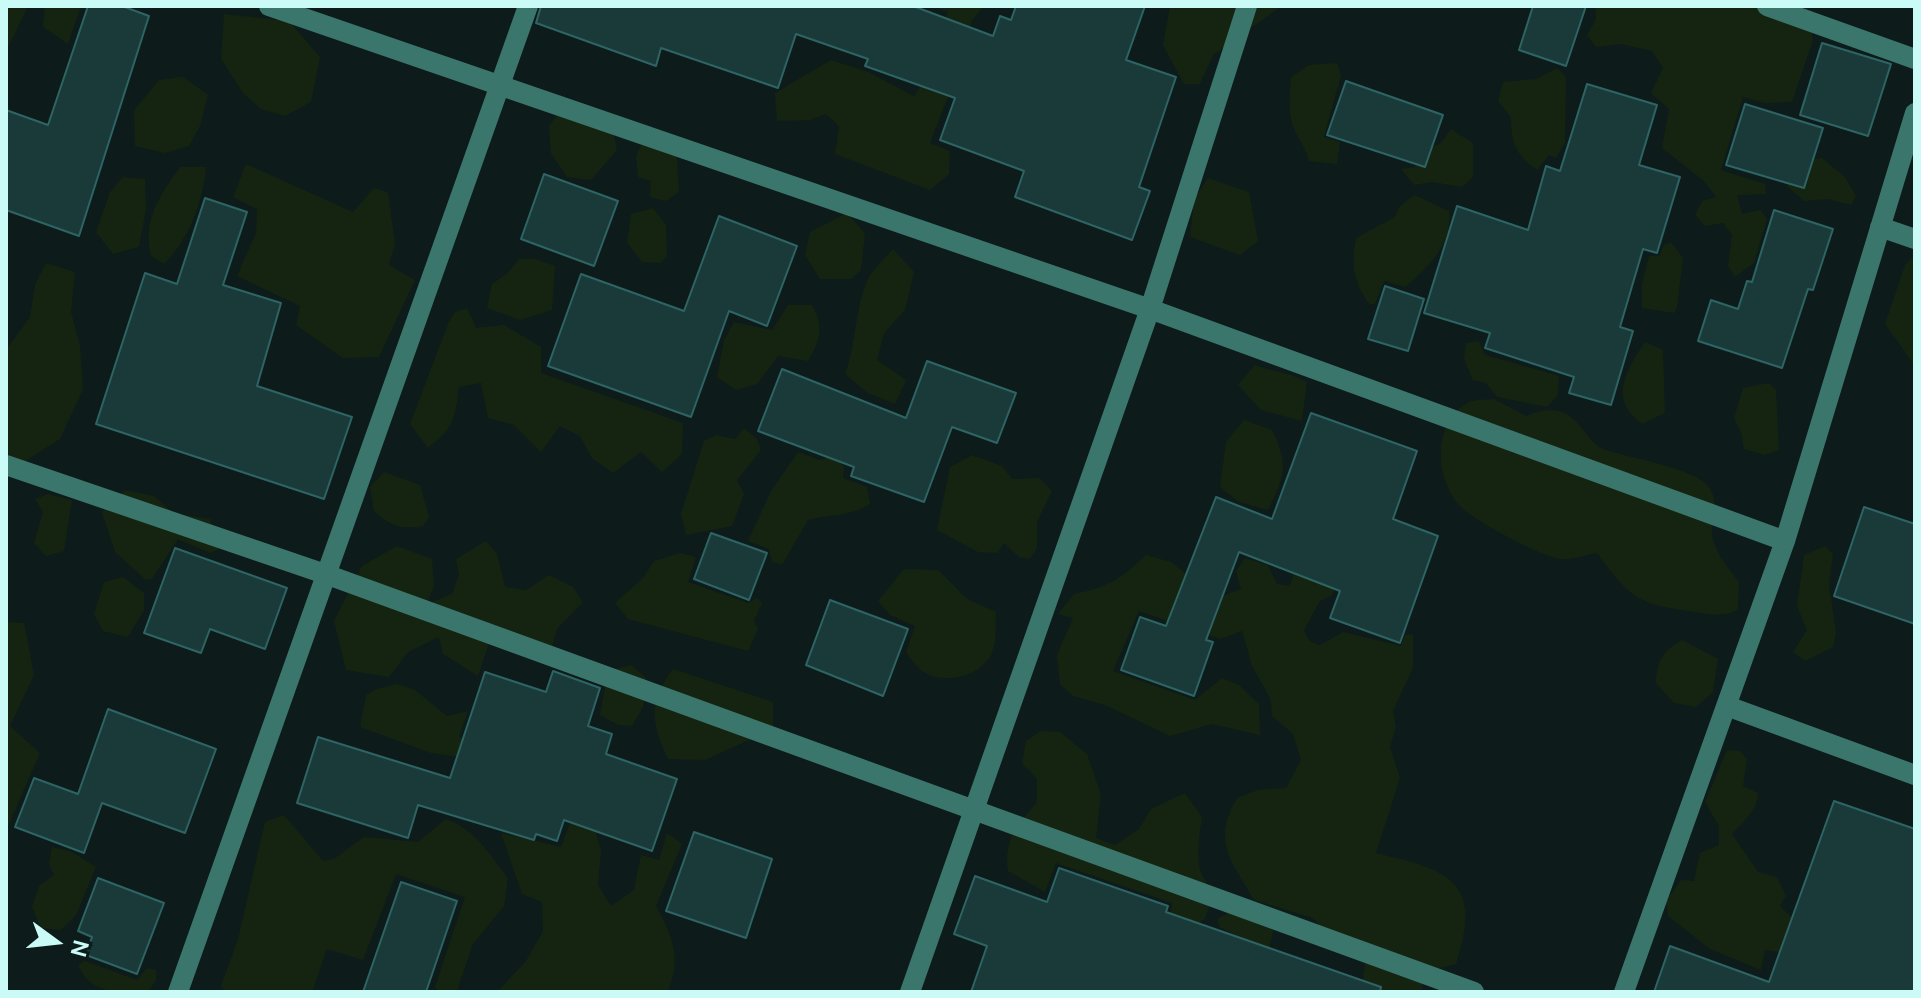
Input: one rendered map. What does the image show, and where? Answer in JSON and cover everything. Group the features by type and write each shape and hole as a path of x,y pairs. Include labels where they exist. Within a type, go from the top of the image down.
{"street":[{"path":"269,6 501,89 1150,309 1785,541"},
{"path":"178,992 528,6"},
{"path":"910,992 977,809 1150,309 1247,6"},
{"path":"1767,6 1915,59"},
{"path":"1624,992 1785,541 1915,113"},
{"path":"1880,227 1915,239"},
{"path":"6,465 328,575 1474,992"},
{"path":"1727,706 1915,775"}],"green space":[{"path":"6,6 28,6 6,52"},
{"path":"45,6 81,6 68,44 43,27"},
{"path":"931,6 984,6 972,20 959,69 930,143 950,151 949,174 930,190 835,154 839,126 826,114 810,120 777,121 775,93 831,60 868,72 914,96 926,78 948,12"},
{"path":"1170,6 1282,6 1213,55 1200,84 1184,84 1163,45"},
{"path":"1595,6 1807,6 1813,40 1792,102 1765,103 1743,97 1721,170 1765,184 1766,194 1737,195 1742,214 1760,210 1767,219 1754,263 1735,277 1728,266 1732,235 1723,223 1705,226 1695,215 1702,201 1716,197 1705,182 1662,148 1669,109 1651,93 1663,68 1652,51 1621,44 1596,47 1587,35 1596,19"},
{"path":"224,14 289,21 320,57 311,102 285,116 261,109 243,93 221,59"},
{"path":"1337,63 1341,75 1324,137 1340,142 1337,164 1309,161 1291,118 1291,77 1309,65"},
{"path":"1557,68 1566,77 1565,143 1556,158 1549,155 1537,170 1516,147 1511,117 1498,101 1503,82 1536,79"},
{"path":"183,77 208,95 200,126 189,146 165,153 135,146 134,110 159,80"},
{"path":"564,106 612,126 617,150 591,180 567,177 551,153 549,126"},
{"path":"1451,129 1473,143 1473,177 1462,187 1432,182 1414,185 1401,169 1415,167 1420,153 1441,143"},
{"path":"657,138 676,143 679,192 666,201 650,197 651,181 638,177 636,157 641,145"},
{"path":"1822,158 1845,177 1856,196 1851,205 1828,199 1804,201 1787,186 1801,161"},
{"path":"246,164 353,212 374,188 388,192 395,244 389,265 415,280 379,357 343,358 296,325 300,306 237,276 256,233 257,209 233,197"},
{"path":"180,167 206,167 205,180 187,232 164,264 151,256 149,231 155,208"},
{"path":"123,177 145,179 146,209 139,247 113,254 96,232 110,192"},
{"path":"1208,178 1249,192 1258,241 1240,255 1190,237 1194,199"},
{"path":"1414,195 1449,211 1443,245 1422,272 1405,287 1384,281 1375,304 1369,304 1355,272 1356,238 1395,217 1399,207"},
{"path":"653,208 666,225 667,256 661,263 642,262 627,243 631,214"},
{"path":"847,213 865,233 861,270 851,279 820,279 805,255 810,232"},
{"path":"1671,242 1683,258 1677,307 1674,313 1642,308 1642,284 1649,256 1659,256 1664,245"},
{"path":"893,249 914,272 905,310 884,333 877,360 906,380 895,404 868,393 845,374 863,291 873,271"},
{"path":"1915,255 1913,363 1885,324 1905,265"},
{"path":"519,259 535,259 555,266 552,310 520,320 487,308 492,284 507,274"},
{"path":"46,263 75,272 71,312 80,346 83,389 60,439 19,465 6,458 6,350 30,317 35,285"},
{"path":"788,305 812,305 819,320 816,346 808,361 778,356 757,384 736,390 717,377 724,340 734,322 772,330"},
{"path":"467,308 476,328 504,325 541,347 541,373 683,423 682,454 662,472 641,452 613,473 592,458 580,436 560,426 541,452 514,425 488,418 481,383 459,387 452,422 428,448 410,424 448,324 455,312"},
{"path":"1479,341 1485,355 1559,376 1558,395 1547,407 1497,397 1486,383 1473,380 1464,359 1466,343"},
{"path":"1645,342 1663,350 1665,413 1642,424 1625,405 1623,385 1631,364"},
{"path":"1255,365 1307,382 1302,421 1261,410 1238,385"},
{"path":"1769,383 1776,390 1779,450 1765,455 1744,449 1734,418 1743,388"},
{"path":"1494,399 1526,416 1544,411 1562,412 1569,415 1597,446 1674,468 1708,486 1714,499 1713,540 1739,582 1738,609 1728,614 1712,614 1648,602 1628,590 1597,553 1564,559 1550,556 1506,536 1465,511 1450,492 1445,479 1441,450 1443,435 1448,422 1469,402"},
{"path":"1244,420 1272,430 1281,452 1281,479 1268,510 1239,502 1220,487 1226,442"},
{"path":"744,428 757,439 761,450 737,480 744,494 732,526 686,535 681,514 704,441 716,435 735,439"},
{"path":"798,452 820,460 834,456 844,467 843,478 867,487 870,504 846,513 808,520 782,565 772,562 769,549 748,541 771,491"},
{"path":"972,455 1002,466 1012,479 1039,478 1052,491 1037,522 1037,548 1030,559 1019,557 1004,543 998,553 978,552 937,530 950,467"},
{"path":"384,472 420,485 429,517 423,526 396,526 374,511 370,487"},
{"path":"125,490 154,496 173,513 210,519 219,549 210,553 178,539 152,579 145,579 115,552 102,512"},
{"path":"48,494 72,500 64,551 46,556 34,543 43,512 35,499"},
{"path":"486,541 497,554 505,587 526,590 549,575 573,587 583,602 557,629 548,662 489,643 478,676 443,654 439,637 408,652 389,677 346,670 334,621 362,566 397,546 432,559 434,586 427,604 452,594 459,575 456,559"},
{"path":"1825,546 1833,554 1829,585 1836,633 1833,647 1805,661 1793,652 1807,630 1797,606 1804,555"},
{"path":"680,553 696,557 688,582 748,603 757,598 762,603 754,621 758,629 748,651 628,619 615,603 643,578 654,561"},
{"path":"1146,555 1171,562 1216,598 1241,589 1236,571 1245,558 1268,565 1277,584 1290,586 1296,566 1342,577 1331,596 1320,601 1304,630 1309,641 1320,645 1343,632 1401,646 1405,635 1413,634 1413,668 1393,711 1396,727 1390,747 1400,778 1376,853 1423,866 1454,883 1462,896 1465,914 1464,936 1456,964 1440,968 1421,967 1338,948 1313,918 1254,900 1228,851 1225,839 1229,813 1237,798 1258,790 1286,788 1301,760 1293,734 1272,716 1271,700 1252,666 1242,631 1220,639 1139,611 1113,671 1195,700 1222,678 1239,685 1259,704 1260,735 1212,724 1170,736 1105,705 1073,696 1060,684 1057,655 1073,618 1058,614 1074,594 1113,581"},
{"path":"904,569 938,570 967,599 996,612 994,646 981,667 962,676 941,678 931,676 915,665 906,652 915,626 890,615 878,601"},
{"path":"123,577 144,593 144,610 128,637 103,631 94,614 104,582"},
{"path":"9,622 24,623 34,675 10,726 40,753 6,831 6,625"},
{"path":"1682,640 1718,659 1713,692 1696,707 1674,703 1656,683 1662,657"},
{"path":"631,665 646,678 643,707 632,726 618,725 600,715 608,671"},
{"path":"673,669 773,702 773,729 705,760 668,759 658,734 655,713 659,692"},
{"path":"397,684 415,690 447,716 468,711 459,737 479,744 462,757 431,753 360,727 366,695"},
{"path":"1041,731 1060,732 1087,754 1101,795 1096,838 1115,845 1139,829 1151,809 1185,793 1202,817 1199,866 1214,892 1205,919 1184,932 1170,919 1172,903 1056,863 1045,892 1008,871 1010,842 1037,802 1037,779 1022,763 1026,741"},
{"path":"1727,750 1740,751 1747,759 1743,786 1758,793 1753,810 1732,834 1758,872 1777,877 1786,896 1780,906 1793,919 1785,953 1765,950 1761,970 1710,949 1668,916 1666,901 1681,880 1694,881 1700,853 1719,845 1719,826 1705,802"},
{"path":"583,789 601,850 598,885 611,906 634,890 641,855 659,860 667,833 682,844 656,906 674,948 674,969 667,992 497,992 526,961 543,931 542,902 522,894 501,833 561,847"},
{"path":"284,815 323,861 334,859 364,837 418,842 446,819 465,829 481,843 508,878 504,906 473,944 457,991 439,992 435,987 465,897 396,874 363,960 327,949 312,992 225,992 221,986 238,939 265,822"},
{"path":"52,847 72,852 96,867 76,915 61,930 41,928 32,907 39,886 54,875 49,863"},
{"path":"1228,913 1271,923 1273,932 1267,958 1232,955 1236,935 1220,927 1217,919"},
{"path":"1388,959 1415,971 1423,984 1421,992 1361,992 1365,963"},
{"path":"85,961 137,980 147,968 156,970 156,980 148,992 107,990 98,987 84,975 78,965"}],"building":[{"path":"88,6 122,6 149,16 79,236 6,210 6,110 48,125"},
{"path":"541,6 913,6 993,36 1000,16 1011,20 1016,6 1145,6 1126,60 1176,77 1139,187 1150,191 1132,240 1015,197 1024,171 940,140 955,98 865,66 868,59 796,34 778,88 661,48 656,66 536,23"},
{"path":"1533,6 1586,6 1566,66 1519,50"},
{"path":"1822,43 1891,64 1868,136 1800,115"},
{"path":"1346,81 1443,115 1425,167 1327,135"},
{"path":"1587,84 1657,105 1639,165 1680,177 1657,253 1643,249 1620,327 1633,331 1611,405 1569,393 1574,377 1485,348 1490,333 1424,313 1457,206 1528,230 1546,166 1560,171"},
{"path":"1745,104 1823,128 1804,188 1726,165"},
{"path":"544,174 618,201 594,266 521,239"},
{"path":"205,198 247,212 223,285 281,303 257,386 352,417 324,499 96,424 145,273 177,284"},
{"path":"1774,210 1833,229 1813,290 1808,289 1782,368 1698,341 1711,300 1738,309 1747,281 1752,282"},
{"path":"719,216 797,246 767,326 729,311 691,417 548,366 581,274 684,311"},
{"path":"1385,286 1424,299 1408,351 1368,339"},
{"path":"927,361 1016,393 997,443 952,427 924,502 851,476 854,467 758,431 782,369 906,418"},
{"path":"1311,413 1417,451 1393,519 1438,536 1400,643 1330,618 1340,591 1239,552 1206,640 1213,642 1194,696 1121,670 1140,617 1166,626 1216,497 1272,519"},
{"path":"1864,507 1915,524 1915,624 1834,596"},
{"path":"711,533 767,553 749,600 694,579"},
{"path":"175,548 287,588 265,649 210,629 201,653 144,633"},
{"path":"830,600 908,629 883,696 806,665"},
{"path":"553,671 600,688 588,726 612,734 606,754 677,779 652,851 564,820 557,841 536,834 534,840 418,805 408,838 297,803 318,737 450,778 485,672 546,692"},
{"path":"108,709 216,749 185,833 102,803 84,853 15,827 34,778 78,794"},
{"path":"1834,801 1915,829 1915,992 1654,992 1670,946 1769,982"},
{"path":"694,832 772,859 746,938 666,911"},
{"path":"1059,868 1168,906 1166,912 1381,987 1380,992 971,992 987,946 954,934 975,876 1047,902"},
{"path":"98,878 164,903 137,974 86,955 92,937 78,931"},
{"path":"401,882 457,901 426,992 363,992"}]}
